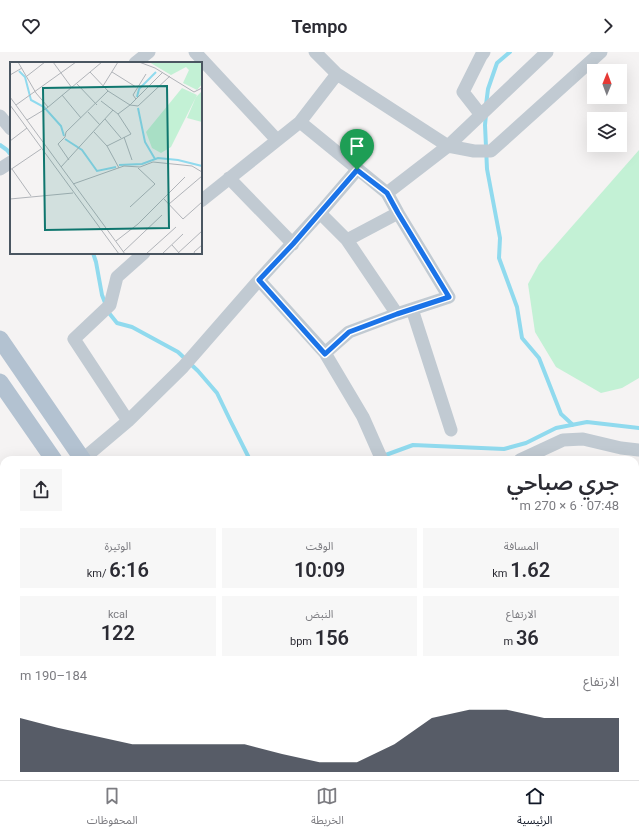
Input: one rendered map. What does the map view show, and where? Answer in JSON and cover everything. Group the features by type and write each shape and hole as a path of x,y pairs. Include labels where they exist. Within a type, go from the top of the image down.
{"main road":[{"path":"0,339 80,456"},
{"path":"0,382 51,456"},
{"path":"23,415 33,413 43,402"},
{"path":"40,440 46,431 55,427 61,427"}],"street":[{"path":"136,62 149,52"},
{"path":"195,52 277,140"},
{"path":"315,52 337,74 448,146 474,151 490,151 601,52"},
{"path":"387,193 448,146 547,52"},
{"path":"481,53 463,92 481,115"},
{"path":"202,200 300,122 337,74"},
{"path":"0,116 10,128"},
{"path":"300,122 387,193 449,297 349,332 325,354"},
{"path":"88,456 128,421 184,367 357,170"},
{"path":"229,178 293,244"},
{"path":"320,213 347,240 397,314"},
{"path":"347,240 398,213"},
{"path":"128,421 74,338 110,304 117,277 143,254"},
{"path":"259,280 325,354 363,417 380,455"},
{"path":"412,309 451,430"},
{"path":"529,456 563,440 583,439 621,448 639,450"}],"green space":[{"path":"639,150 639,378 622,388 601,393 556,367 535,332 528,284 539,264"}],"waterway":[{"path":"486,105 488,89 497,63 510,52"},
{"path":"486,114 487,169 500,238 499,258 517,307 522,338 539,358 561,414 573,425"},
{"path":"0,145 10,154"},
{"path":"93,254 102,295 109,313 117,323 132,327 178,352 198,371 217,393 248,456"},
{"path":"383,456 413,445 504,449 526,443 556,428 587,422 639,428"}],"route":[{"path":"357,170 387,193 449,297 349,332 325,354 259,280 293,244 357,170"}]}
